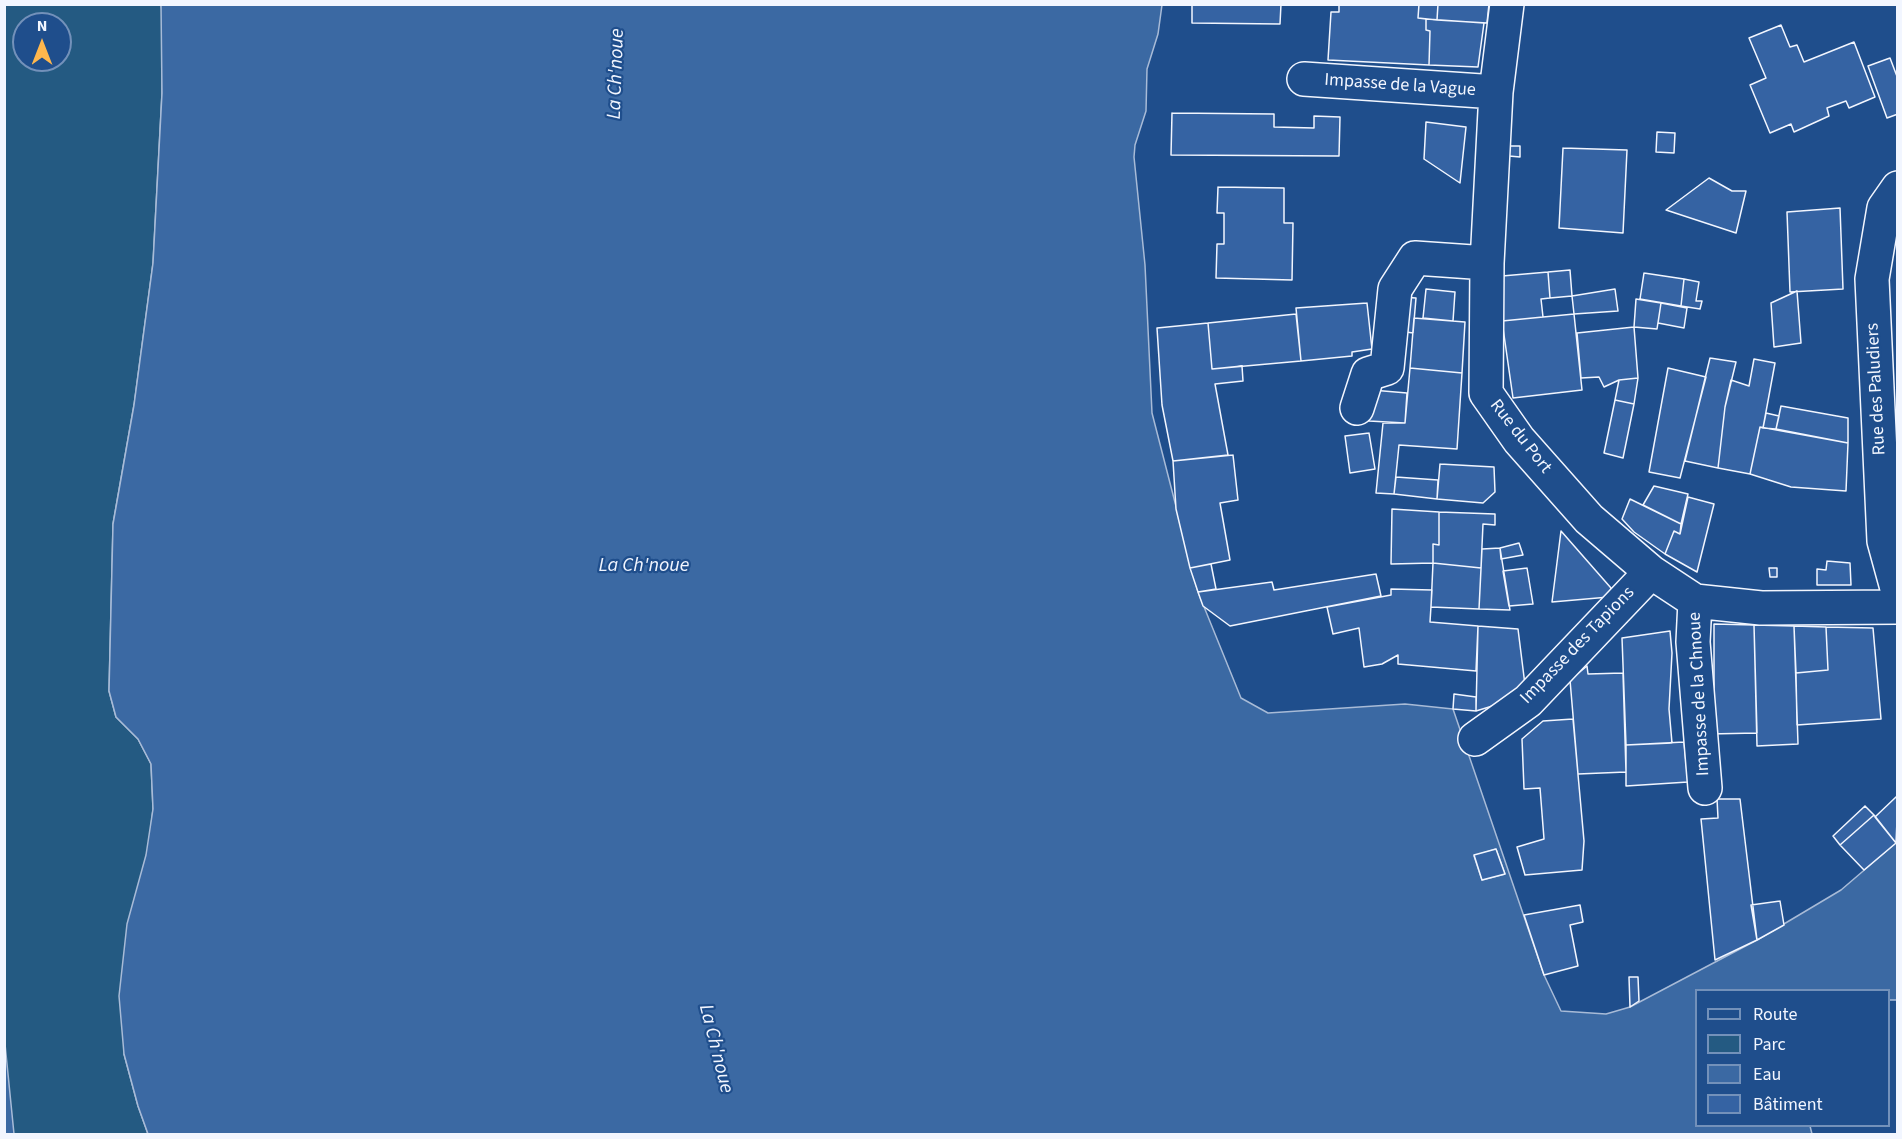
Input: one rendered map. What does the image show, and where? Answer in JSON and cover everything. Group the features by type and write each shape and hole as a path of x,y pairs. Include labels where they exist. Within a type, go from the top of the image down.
{"street":[{"name":"Rue du Port","path":"1508,4 1496,93 1487,262 1486,393 1519,440 1589,519 1651,572 1695,601 1761,608 1898,607"},
{"name":"Impasse de la Vague","path":"1304,79 1496,93"},
{"name":"Rue des Paludiers","path":"1898,188 1884,208 1872,279 1884,541 1898,592"},
{"path":"1357,408 1368,374 1387,368 1395,289 1415,258 1487,262"},
{"name":"Impasse des Tapions","path":"1475,740 1528,701 1651,572"},
{"name":"Impasse de la Chnoue","path":"1695,601 1693,642 1705,788"}],"green space":[{"path":"5,5 161,5 162,11 162,93 153,263 134,405 113,524 109,691 116,717 138,739 151,764 153,809 124,1054 148,1134 5,1134"}],"water":[{"name":"La Ch'noue","path":"161,5 1162,5 1158,34 1147,69 1146,111 1135,145 1134,157 1145,265 1152,413 1198,592 1241,698 1268,713 1405,704 1453,709 1544,975 1561,1011 1606,1014 1630,1007 1757,940 1841,890 1897,842 1897,1000 1890,1000 1890,989 1695,989 1695,1127 1810,1127 1812,1134 148,1134 124,1054 119,996 127,924 146,855 153,809 151,764 138,739 116,717 109,691 113,524 134,405 153,263 162,93","holes":["1496,849 1505,874 1482,880 1474,856"]},
{"path":"5,1044 14,1134 5,1134"}],"building":[{"path":"1192,4 1281,4 1280,24 1192,23"},
{"path":"1339,4 1419,4 1418,18 1426,19 1426,30 1430,31 1429,65 1328,60 1331,12 1339,12"},
{"path":"1419,4 1438,4 1437,20 1418,18"},
{"path":"1438,4 1489,4 1487,23 1437,20"},
{"path":"1426,19 1484,23 1478,67 1429,65 1430,31 1426,30"},
{"path":"1781,25 1790,47 1797,45 1804,62 1854,42 1875,97 1849,108 1846,101 1827,108 1829,116 1794,132 1791,124 1770,133 1750,85 1766,78 1749,38"},
{"path":"1890,58 1898,79 1898,114 1887,118 1868,66"},
{"path":"1172,113 1274,114 1274,127 1314,128 1314,116 1340,117 1339,156 1171,155"},
{"path":"1426,122 1466,127 1460,183 1424,159"},
{"path":"1657,132 1675,133 1674,153 1656,152"},
{"path":"1509,146 1520,146 1520,157 1509,156"},
{"path":"1563,148 1627,150 1623,233 1559,228"},
{"path":"1709,178 1732,191 1746,191 1736,233 1666,210"},
{"path":"1218,187 1284,188 1284,223 1293,223 1292,280 1216,278 1217,244 1224,244 1224,213 1217,213"},
{"path":"1840,208 1843,289 1790,292 1787,212"},
{"path":"1570,270 1572,296 1550,298 1548,272"},
{"path":"1548,272 1550,298 1541,299 1543,317 1502,321 1502,276"},
{"path":"1644,273 1684,279 1681,306 1640,299"},
{"path":"1684,279 1699,282 1696,301 1702,301 1700,309 1681,306"},
{"path":"1426,289 1455,292 1453,321 1423,318"},
{"path":"1615,289 1618,311 1574,314 1572,296"},
{"path":"1797,291 1801,343 1774,347 1771,303"},
{"path":"1402,297 1416,298 1413,333 1399,331"},
{"path":"1636,299 1661,303 1657,329 1634,327"},
{"path":"1367,303 1372,349 1352,352 1352,356 1301,361 1296,308"},
{"path":"1661,303 1687,308 1684,328 1658,323"},
{"path":"1296,314 1301,361 1212,369 1208,323"},
{"path":"1574,314 1582,390 1513,398 1502,321"},
{"path":"1414,318 1465,322 1462,373 1410,368"},
{"path":"1208,323 1212,369 1242,366 1243,381 1215,384 1228,455 1173,461 1162,405 1157,328"},
{"path":"1634,327 1638,378 1619,380 1604,387 1599,377 1581,378 1577,333"},
{"path":"1710,358 1736,362 1725,407 1718,468 1685,461"},
{"path":"1754,359 1775,363 1763,428 1760,427 1750,474 1718,468 1725,407 1731,380 1749,386"},
{"path":"1410,368 1462,373 1457,449 1399,445 1394,494 1376,493 1383,423 1405,423"},
{"path":"1668,368 1706,377 1680,478 1649,472"},
{"path":"1638,378 1634,404 1615,400 1619,380"},
{"path":"1372,390 1407,393 1405,423 1369,421"},
{"path":"1615,400 1634,404 1623,458 1604,453"},
{"path":"1781,406 1848,418 1848,443 1776,429"},
{"path":"1766,413 1779,416 1776,429 1763,428"},
{"path":"1760,427 1848,443 1846,491 1791,487 1750,474"},
{"path":"1369,433 1375,469 1350,473 1345,436"},
{"path":"1233,455 1238,500 1220,503 1230,560 1190,568 1176,509 1173,461"},
{"path":"1440,464 1494,467 1495,492 1483,503 1437,499"},
{"path":"1396,477 1438,480 1437,499 1394,494"},
{"path":"1654,486 1688,494 1681,524 1643,505"},
{"path":"1688,497 1714,504 1697,572 1665,554 1674,531 1680,534"},
{"path":"1630,499 1681,524 1680,534 1674,531 1665,554 1634,532 1622,519"},
{"path":"1392,509 1439,512 1439,545 1433,544 1433,563 1391,564"},
{"path":"1439,512 1495,514 1495,525 1483,524 1481,568 1433,563 1433,544 1439,545"},
{"path":"1561,531 1611,588 1609,597 1552,602"},
{"path":"1519,543 1523,555 1501,559 1500,548"},
{"path":"1500,548 1510,610 1479,609 1482,549"},
{"path":"1827,561 1850,563 1851,585 1817,585 1817,569 1826,570"},
{"path":"1433,563 1481,568 1479,609 1431,607"},
{"path":"1211,564 1216,589 1198,592 1190,568"},
{"path":"1527,568 1533,604 1509,606 1503,571"},
{"path":"1769,568 1777,568 1777,577 1770,577"},
{"path":"1376,574 1381,596 1230,626 1203,606 1198,592 1272,582 1274,590"},
{"path":"1391,589 1432,590 1430,622 1478,626 1476,671 1398,664 1398,655 1382,664 1364,667 1359,628 1333,634 1327,607 1391,595"},
{"path":"1714,624 1754,625 1757,733 1709,734 1706,689 1714,688"},
{"path":"1754,625 1794,626 1798,744 1757,746"},
{"path":"1478,626 1518,629 1525,685 1512,700 1476,711"},
{"path":"1794,626 1826,627 1828,670 1796,673"},
{"path":"1826,627 1873,628 1881,719 1797,725 1796,673 1828,670"},
{"path":"1670,631 1672,653 1669,709 1672,743 1626,745 1622,638"},
{"path":"1587,666 1588,674 1623,673 1626,772 1578,774 1570,680"},
{"path":"1454,694 1476,697 1476,711 1453,709"},
{"path":"1573,719 1584,841 1582,870 1525,875 1517,847 1544,839 1540,788 1524,789 1522,739 1543,721"},
{"path":"1684,742 1688,782 1626,786 1626,745"},
{"path":"1896,797 1898,799 1896,843 1875,817"},
{"path":"1717,799 1740,799 1757,940 1715,960 1701,819 1718,818"},
{"path":"1865,806 1874,815 1840,845 1833,836"},
{"path":"1874,815 1896,843 1864,870 1840,845"},
{"path":"1496,849 1505,874 1482,880 1474,855"},
{"path":"1780,901 1784,925 1757,940 1751,905"},
{"path":"1580,905 1583,922 1570,925 1578,966 1544,975 1524,915"},
{"path":"1629,977 1638,977 1639,1001 1630,1007"}]}
